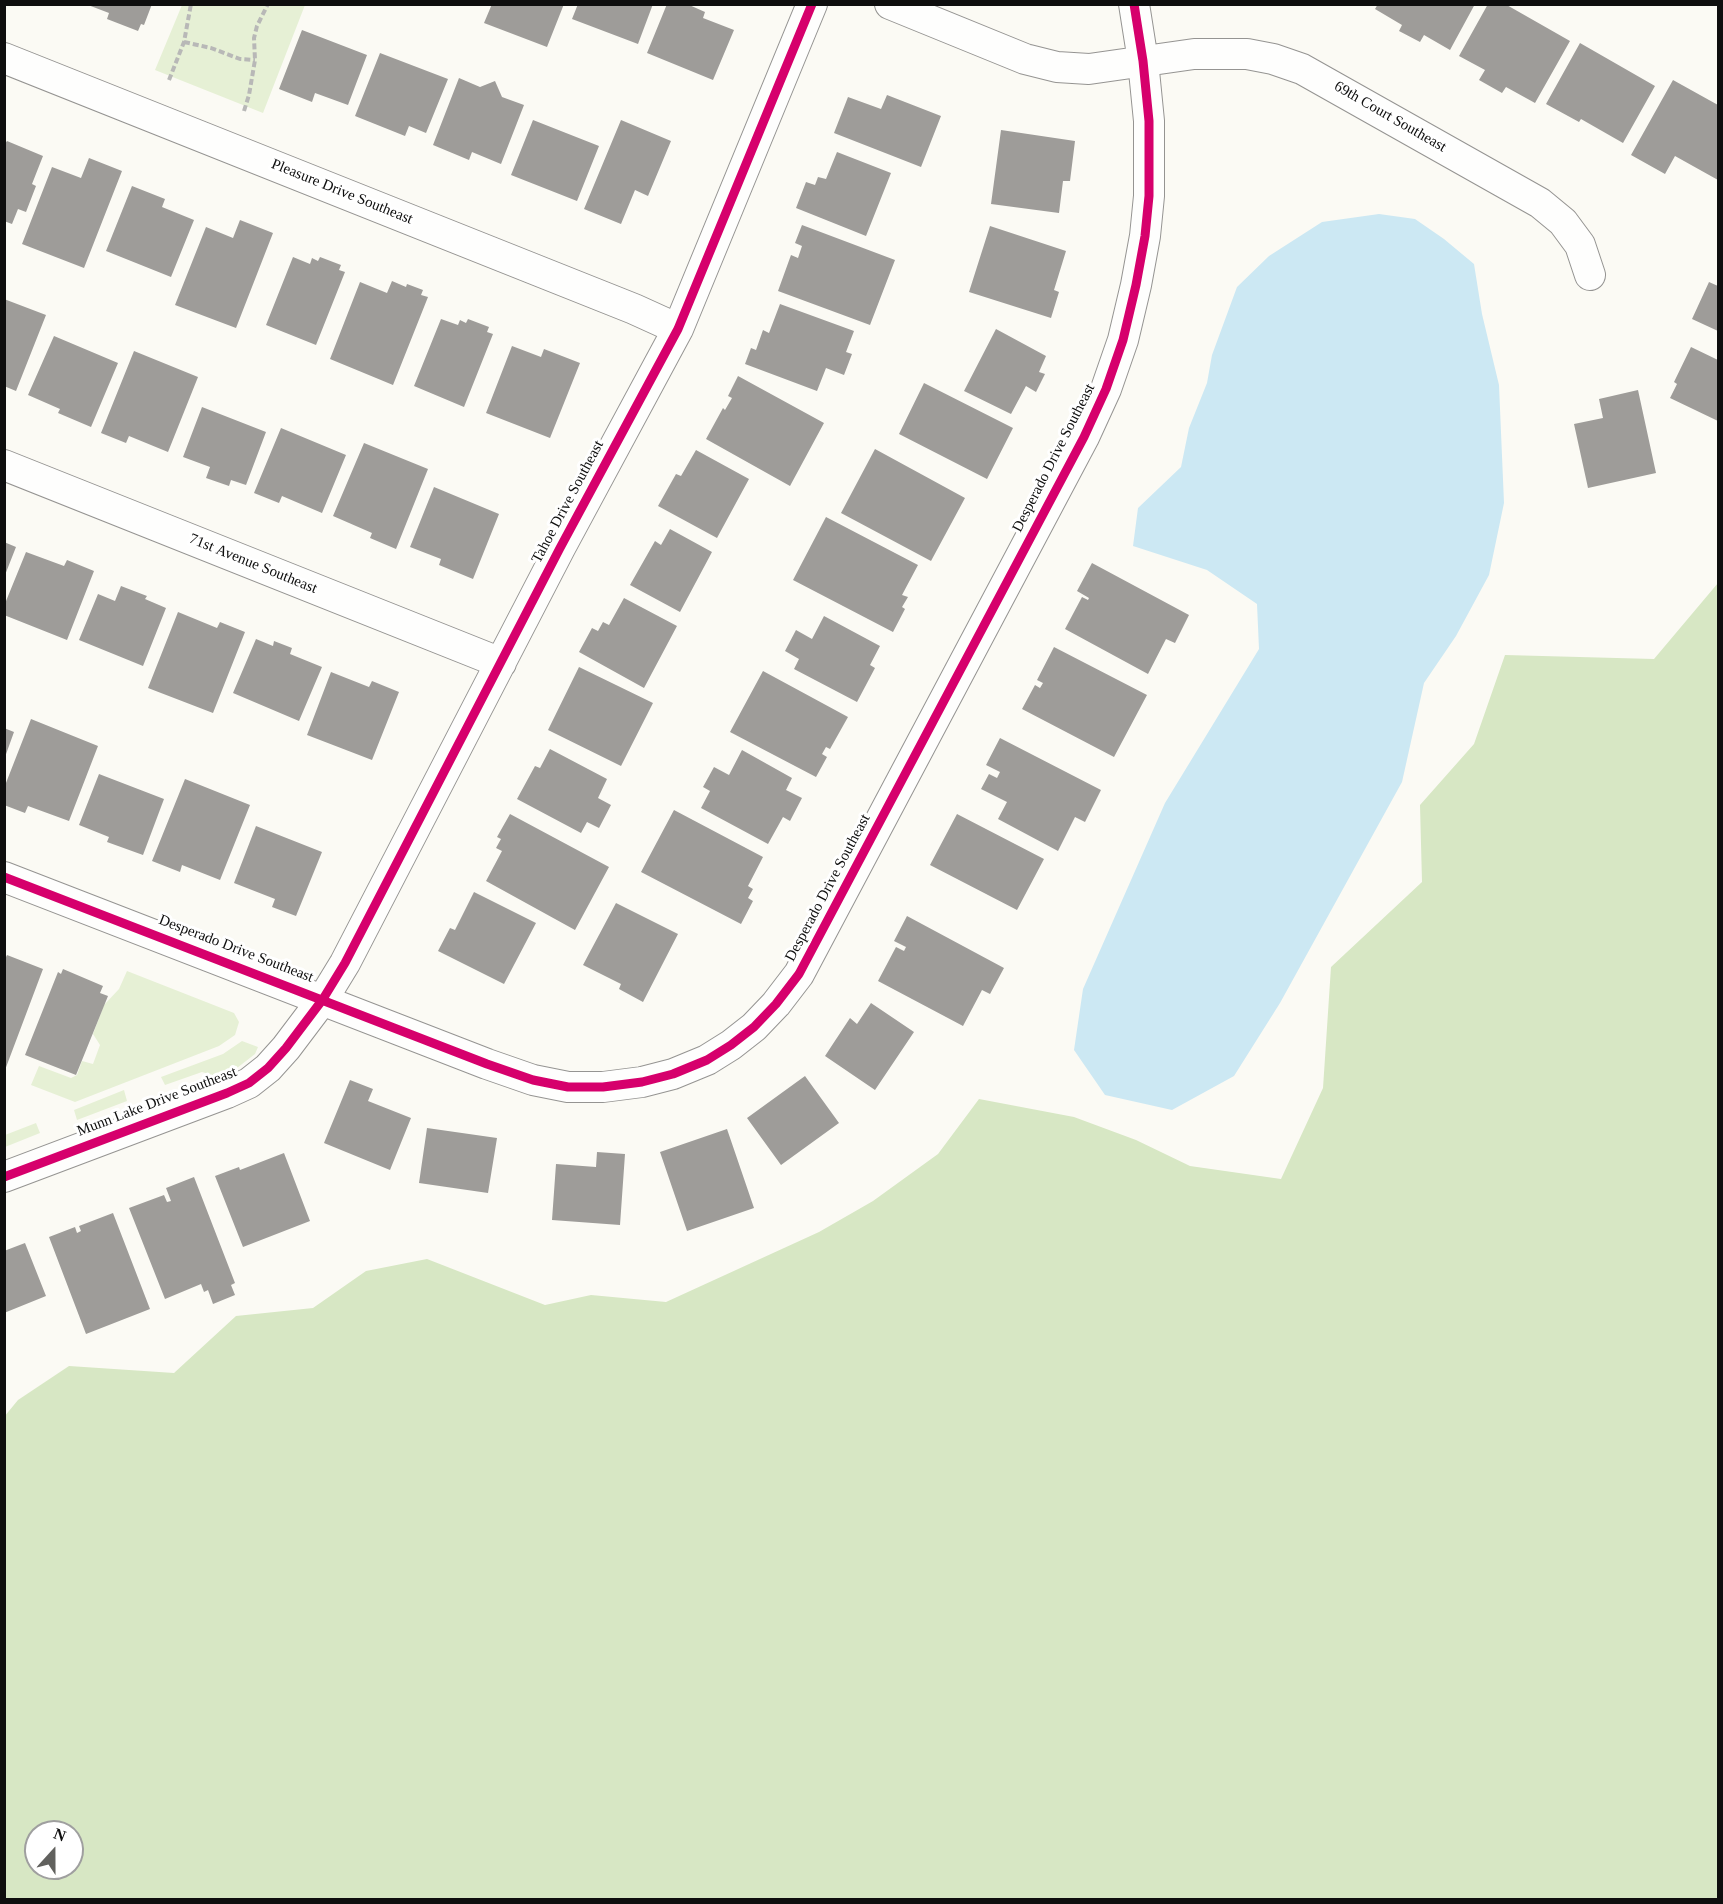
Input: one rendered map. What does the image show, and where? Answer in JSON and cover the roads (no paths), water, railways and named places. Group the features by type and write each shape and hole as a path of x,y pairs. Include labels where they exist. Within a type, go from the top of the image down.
{"street":[{"name":"Tahoe Drive Southeast","path":"323,999 345,963 678,329 812,4"},
{"name":"69th Court Southeast","path":"890,4 1025,59 1057,67 1089,69 1194,54 1248,54 1273,59 1302,69 1540,203 1563,222 1580,245 1590,274"},
{"name":"Desperado Drive Southeast","path":"4,877 533,1080 568,1087 603,1087 642,1082 673,1074 707,1060 732,1045 777,1004 799,974 1084,436 1106,389 1123,340 1145,236 1150,159 1149,121 1134,4"},
{"name":"Pleasure Drive Southeast","path":"4,58 579,287 678,329"},
{"name":"71st Avenue Southeast","path":"4,465 501,663"},
{"name":"Munn Lake Drive Southeast","path":"4,1177 249,1083 268,1068 286,1048 323,999"}],"water":[{"path":"1379,214 1415,219 1474,264 1482,314 1499,385 1504,503 1489,575 1456,636 1424,683 1402,782 1280,1003 1234,1076 1172,1110 1105,1095 1074,1050 1083,989 1165,803 1259,649 1257,604 1207,570 1133,546 1138,508 1181,467 1189,428 1207,383 1212,355 1237,287 1269,256 1322,222"}]}
